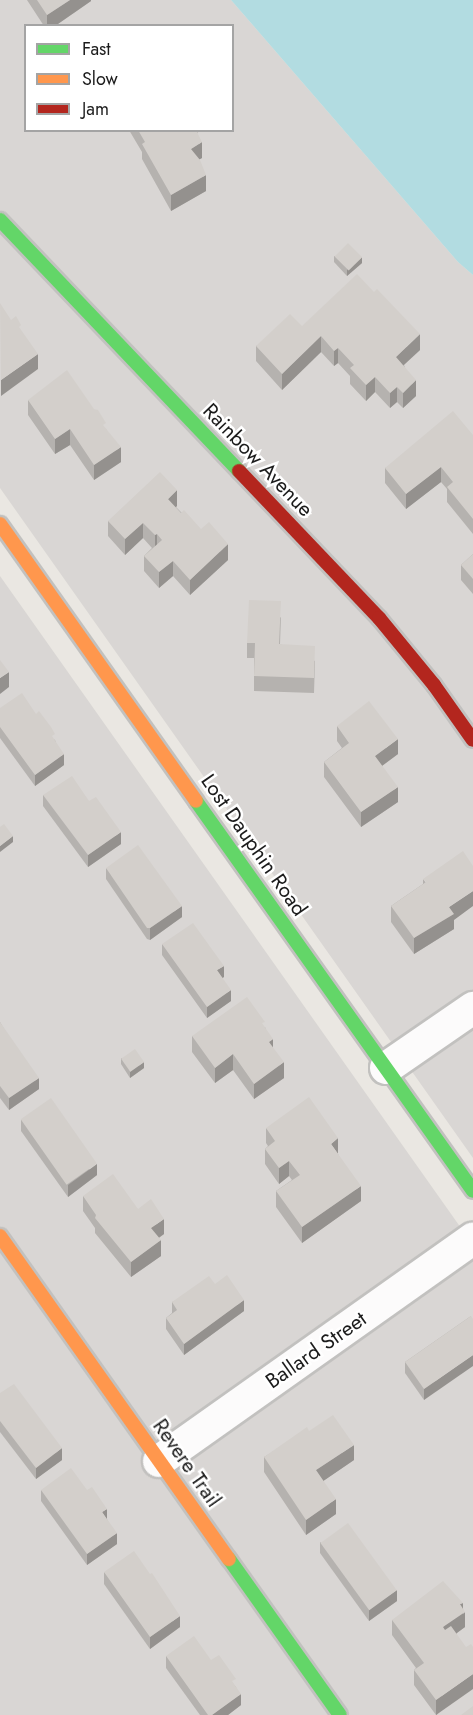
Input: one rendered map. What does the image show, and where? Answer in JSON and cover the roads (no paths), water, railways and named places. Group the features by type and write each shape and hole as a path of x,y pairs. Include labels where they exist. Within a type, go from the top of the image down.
{"street":[{"name":"Rainbow Avenue","path":"0,220 379,618 434,686 473,740"},
{"name":"Lost Dauphin Road","path":"0,524 473,1191"},
{"path":"386,1068 473,1008"},
{"name":"Revere Trail","path":"0,1236 340,1715"},
{"name":"Ballard Street","path":"159,1461 473,1239"}],"water":[{"path":"231,0 473,0 473,275 458,262"}]}
